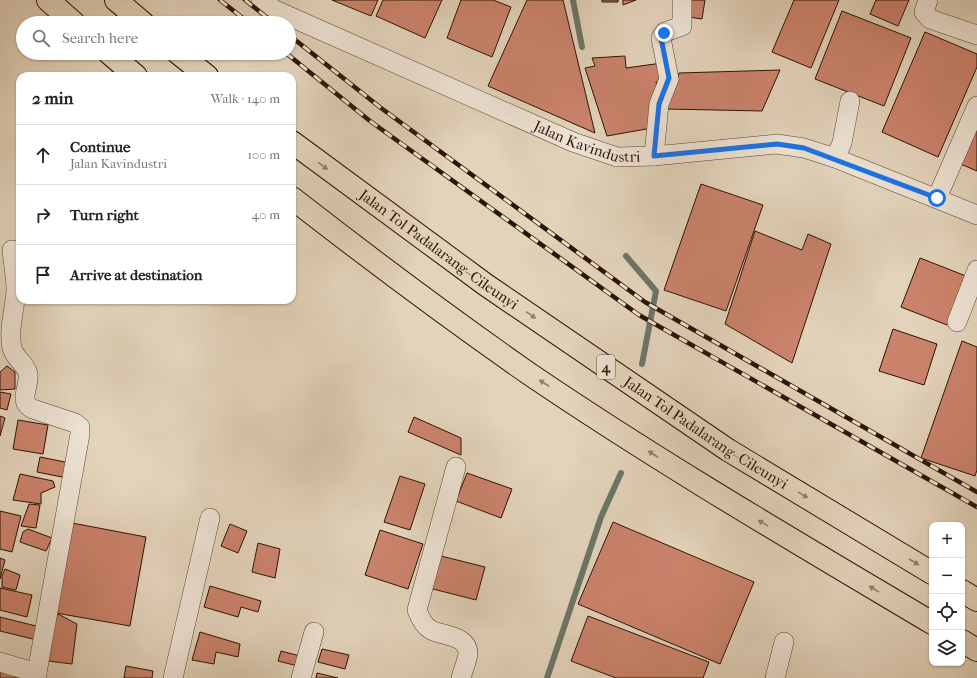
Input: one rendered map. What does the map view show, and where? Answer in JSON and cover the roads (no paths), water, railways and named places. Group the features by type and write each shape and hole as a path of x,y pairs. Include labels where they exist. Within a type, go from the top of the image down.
{"highway":[{"path":"48,0 66,16"},
{"path":"116,0 135,16"},
{"path":"118,60 131,72"},
{"path":"187,60 202,72"},
{"name":"Jalan Tol Padalarang–Cileunyi","path":"296,145 486,285 728,450 929,571"},
{"path":"296,201 358,249 528,373 719,497 929,621"},
{"path":"965,593 977,600"},
{"path":"965,643 977,650"}],"street":[{"name":"Jalan Kavindustri","path":"261,0 275,10 289,16"},
{"path":"654,156 659,104 669,78 661,38 665,32 682,26 684,23 682,0"},
{"path":"928,0 924,12 930,19 977,35"},
{"name":"Jalan Kavindustri","path":"296,19 573,142 617,156 654,156 777,144 804,148 835,158 937,198 977,216"},
{"path":"835,158 842,143 850,101"},
{"path":"937,198 977,106"},
{"path":"0,662 36,675 80,434 80,427 75,423 28,407 25,402 24,397 28,374 25,367 14,354 12,348 10,323 16,290 12,250"},
{"path":"957,322 977,270"},
{"path":"456,467 417,610 420,620 431,630 454,637 466,646 468,653 461,678"},
{"path":"173,678 210,518"},
{"path":"301,678 314,632"},
{"path":"775,678 784,642"}],"waterway":[{"path":"573,0 582,47"},
{"path":"626,256 656,291 642,364"},
{"path":"547,678 601,517 621,473"}],"railway":[{"path":"220,0 240,16"},
{"path":"245,0 265,16"},
{"path":"296,41 381,108 645,302 977,492"},
{"path":"295,60 370,121 639,315 977,507"}]}
